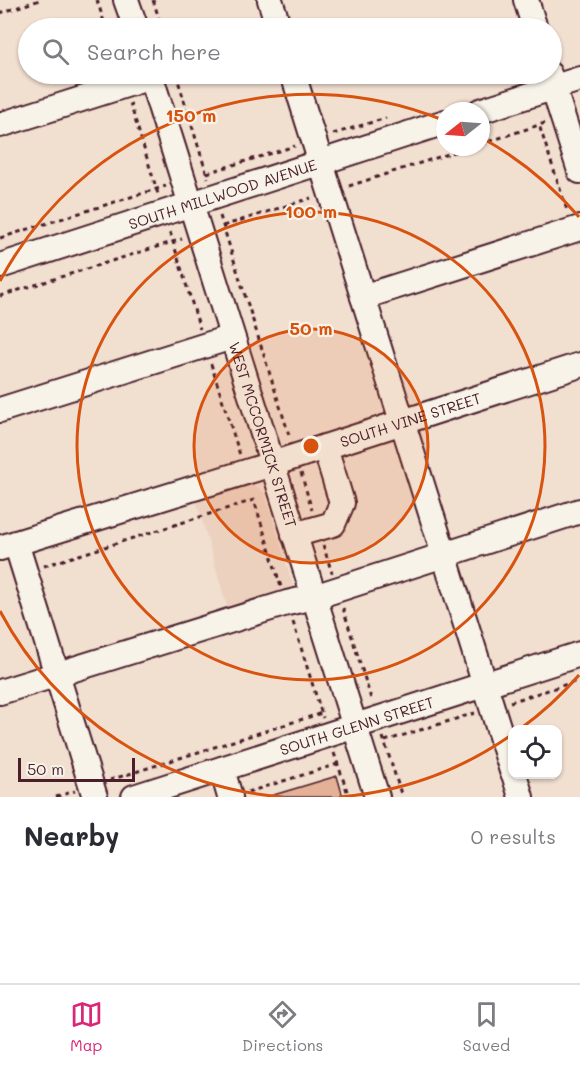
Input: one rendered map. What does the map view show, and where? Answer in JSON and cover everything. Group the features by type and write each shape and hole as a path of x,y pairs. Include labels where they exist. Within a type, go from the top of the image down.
{"street":[{"path":"126,0 132,18"},
{"path":"270,0 276,18"},
{"path":"526,0 532,18"},
{"path":"562,80 580,79"},
{"name":"WEST MCCORMICK STREET","path":"153,84 377,797"},
{"path":"296,84 508,756"},
{"path":"490,107 542,84"},
{"path":"552,84 580,171"},
{"path":"0,124 124,85"},
{"name":"SOUTH MILLWOOD AVENUE","path":"0,266 436,125"},
{"path":"363,297 580,228"},
{"path":"0,410 232,337"},
{"name":"SOUTH VINE STREET","path":"8,545 272,465 580,365"},
{"path":"294,535 333,524 342,503 325,447"},
{"path":"0,692 287,603 314,597 580,511"},
{"path":"8,545 57,675 93,791"},
{"name":"SOUTH GLENN STREET","path":"134,797 580,654"},
{"path":"222,769 237,795"},
{"path":"515,779 521,797"}],"path":[{"path":"0,13 40,0"},
{"path":"98,0 103,18"},
{"path":"153,0 159,18"},
{"path":"179,84 402,797"},
{"path":"124,85 245,473"},
{"path":"490,141 539,125"},
{"path":"0,238 207,173"},
{"path":"0,296 223,226"},
{"path":"57,797 93,791 322,713"},
{"path":"237,795 338,764"}],"shaded area":[{"path":"249,485 259,488 265,494 297,598 231,620 196,500 237,486"}],"building":[{"path":"337,776 343,797 267,797"}]}
